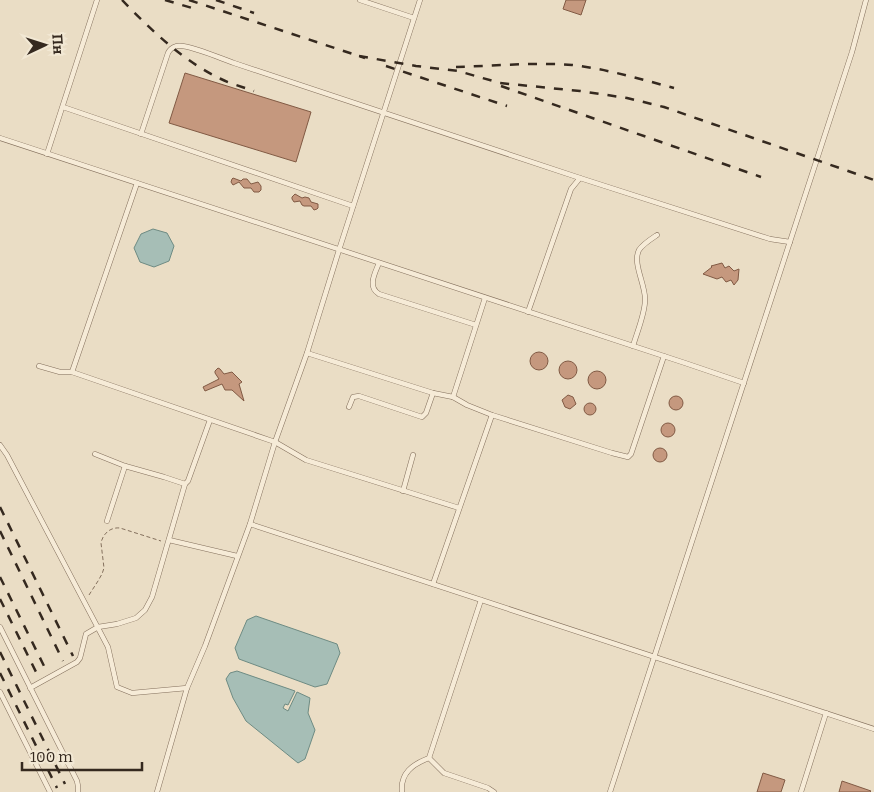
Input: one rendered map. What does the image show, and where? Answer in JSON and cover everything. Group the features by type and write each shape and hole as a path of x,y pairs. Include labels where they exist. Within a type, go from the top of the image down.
{"lane":[{"path":"47,154 97,0"},
{"path":"360,0 414,18"},
{"path":"157,792 187,688 205,646 250,524 275,442 307,353 338,250 420,0"},
{"path":"610,792 852,52 866,0"},
{"path":"141,134 170,49 177,46 186,46 580,178 770,239 790,242"},
{"path":"62,107 353,206"},
{"path":"0,138 744,383"},
{"path":"528,312 571,188 580,178"},
{"path":"72,372 137,183"},
{"path":"633,346 645,301 645,292 637,263 639,250 657,235"},
{"path":"379,263 372,282 374,292 476,325"},
{"path":"453,397 486,298"},
{"path":"307,353 433,393 453,397 492,415 628,457 631,454 664,356"},
{"path":"39,366 60,372 72,372 275,442 306,460 459,508"},
{"path":"349,407 353,397 359,396 422,417 426,413 433,393"},
{"path":"433,584 492,415"},
{"path":"30,688 77,662 80,658 86,634 98,627 136,618 145,610 152,597 185,484 188,481 210,420"},
{"path":"0,446 7,455 98,627 108,648 117,687 132,694 187,688"},
{"path":"94,454 125,466 185,484"},
{"path":"403,491 413,455"},
{"path":"107,521 125,466"},
{"path":"250,524 874,729"},
{"path":"169,540 237,556"},
{"path":"402,792 402,785 407,772 414,765 429,758 482,600"},
{"path":"0,627 77,781 78,792"},
{"path":"0,692 50,792"},
{"path":"801,792 826,713"},
{"path":"429,758 444,773 488,788 494,792"}],"path":[{"path":"84,602 104,568 101,543 107,532 120,528 163,542 169,540"}],"water":[{"path":"153,229 167,233 174,246 169,261 154,267 140,262 134,248 141,234"},
{"path":"256,616 337,644 340,653 327,684 315,687 239,659 235,648 247,620"},
{"path":"237,671 295,691 288,705 285,704 283,708 288,711 297,692 310,698 308,713 315,730 305,759 298,763 246,721 233,698 226,679 230,673"}],"building":[{"path":"566,0 586,0 581,15 563,9"},
{"path":"185,73 311,112 296,162 169,123"},
{"path":"233,178 241,181 247,179 251,184 258,182 261,190 254,192 251,188 244,188 239,182 233,185 231,182"},
{"path":"295,194 302,198 309,198 311,202 318,204 318,208 314,210 311,206 302,205 300,201 294,202 292,197"},
{"path":"722,263 725,268 729,266 734,271 739,269 738,280 734,285 731,280 726,282 722,277 717,279 703,274 711,266"},
{"path":"539,352 545,355 548,361 545,367 539,370 533,367 530,361 533,355"},
{"path":"568,361 574,364 577,370 574,376 568,379 562,376 559,370 562,364"},
{"path":"218,368 224,374 232,372 242,382 239,384 244,401 232,390 225,390 222,384 205,391 203,387 219,379 215,373"},
{"path":"597,371 605,376 606,380 601,388 597,389 589,384 588,380 593,372"},
{"path":"568,395 573,397 576,404 570,409 565,407 562,400"},
{"path":"673,396 679,396 683,403 679,410 673,410 669,406 669,400"},
{"path":"588,403 592,403 596,409 592,415 588,415 584,411 584,407"},
{"path":"665,423 671,423 675,430 671,437 665,437 661,433 661,427"},
{"path":"657,448 663,448 667,455 663,462 657,462 653,458 653,452"},
{"path":"763,773 785,780 781,792 757,792"},
{"path":"842,781 871,791 839,792"}],"railway":[{"path":"122,0 156,33 207,72 225,81 254,91"},
{"path":"165,0 199,10"},
{"path":"189,0 365,58"},
{"path":"216,0 254,13"},
{"path":"359,56 458,71 500,83 627,98 664,107 874,180"},
{"path":"456,67 529,64 572,65 611,72 674,88"},
{"path":"386,66 507,106"},
{"path":"501,86 761,177"},
{"path":"0,507 73,656"},
{"path":"0,531 63,661"},
{"path":"0,577 46,670"},
{"path":"0,599 37,674"},
{"path":"0,652 65,784"},
{"path":"0,673 57,788"}]}
